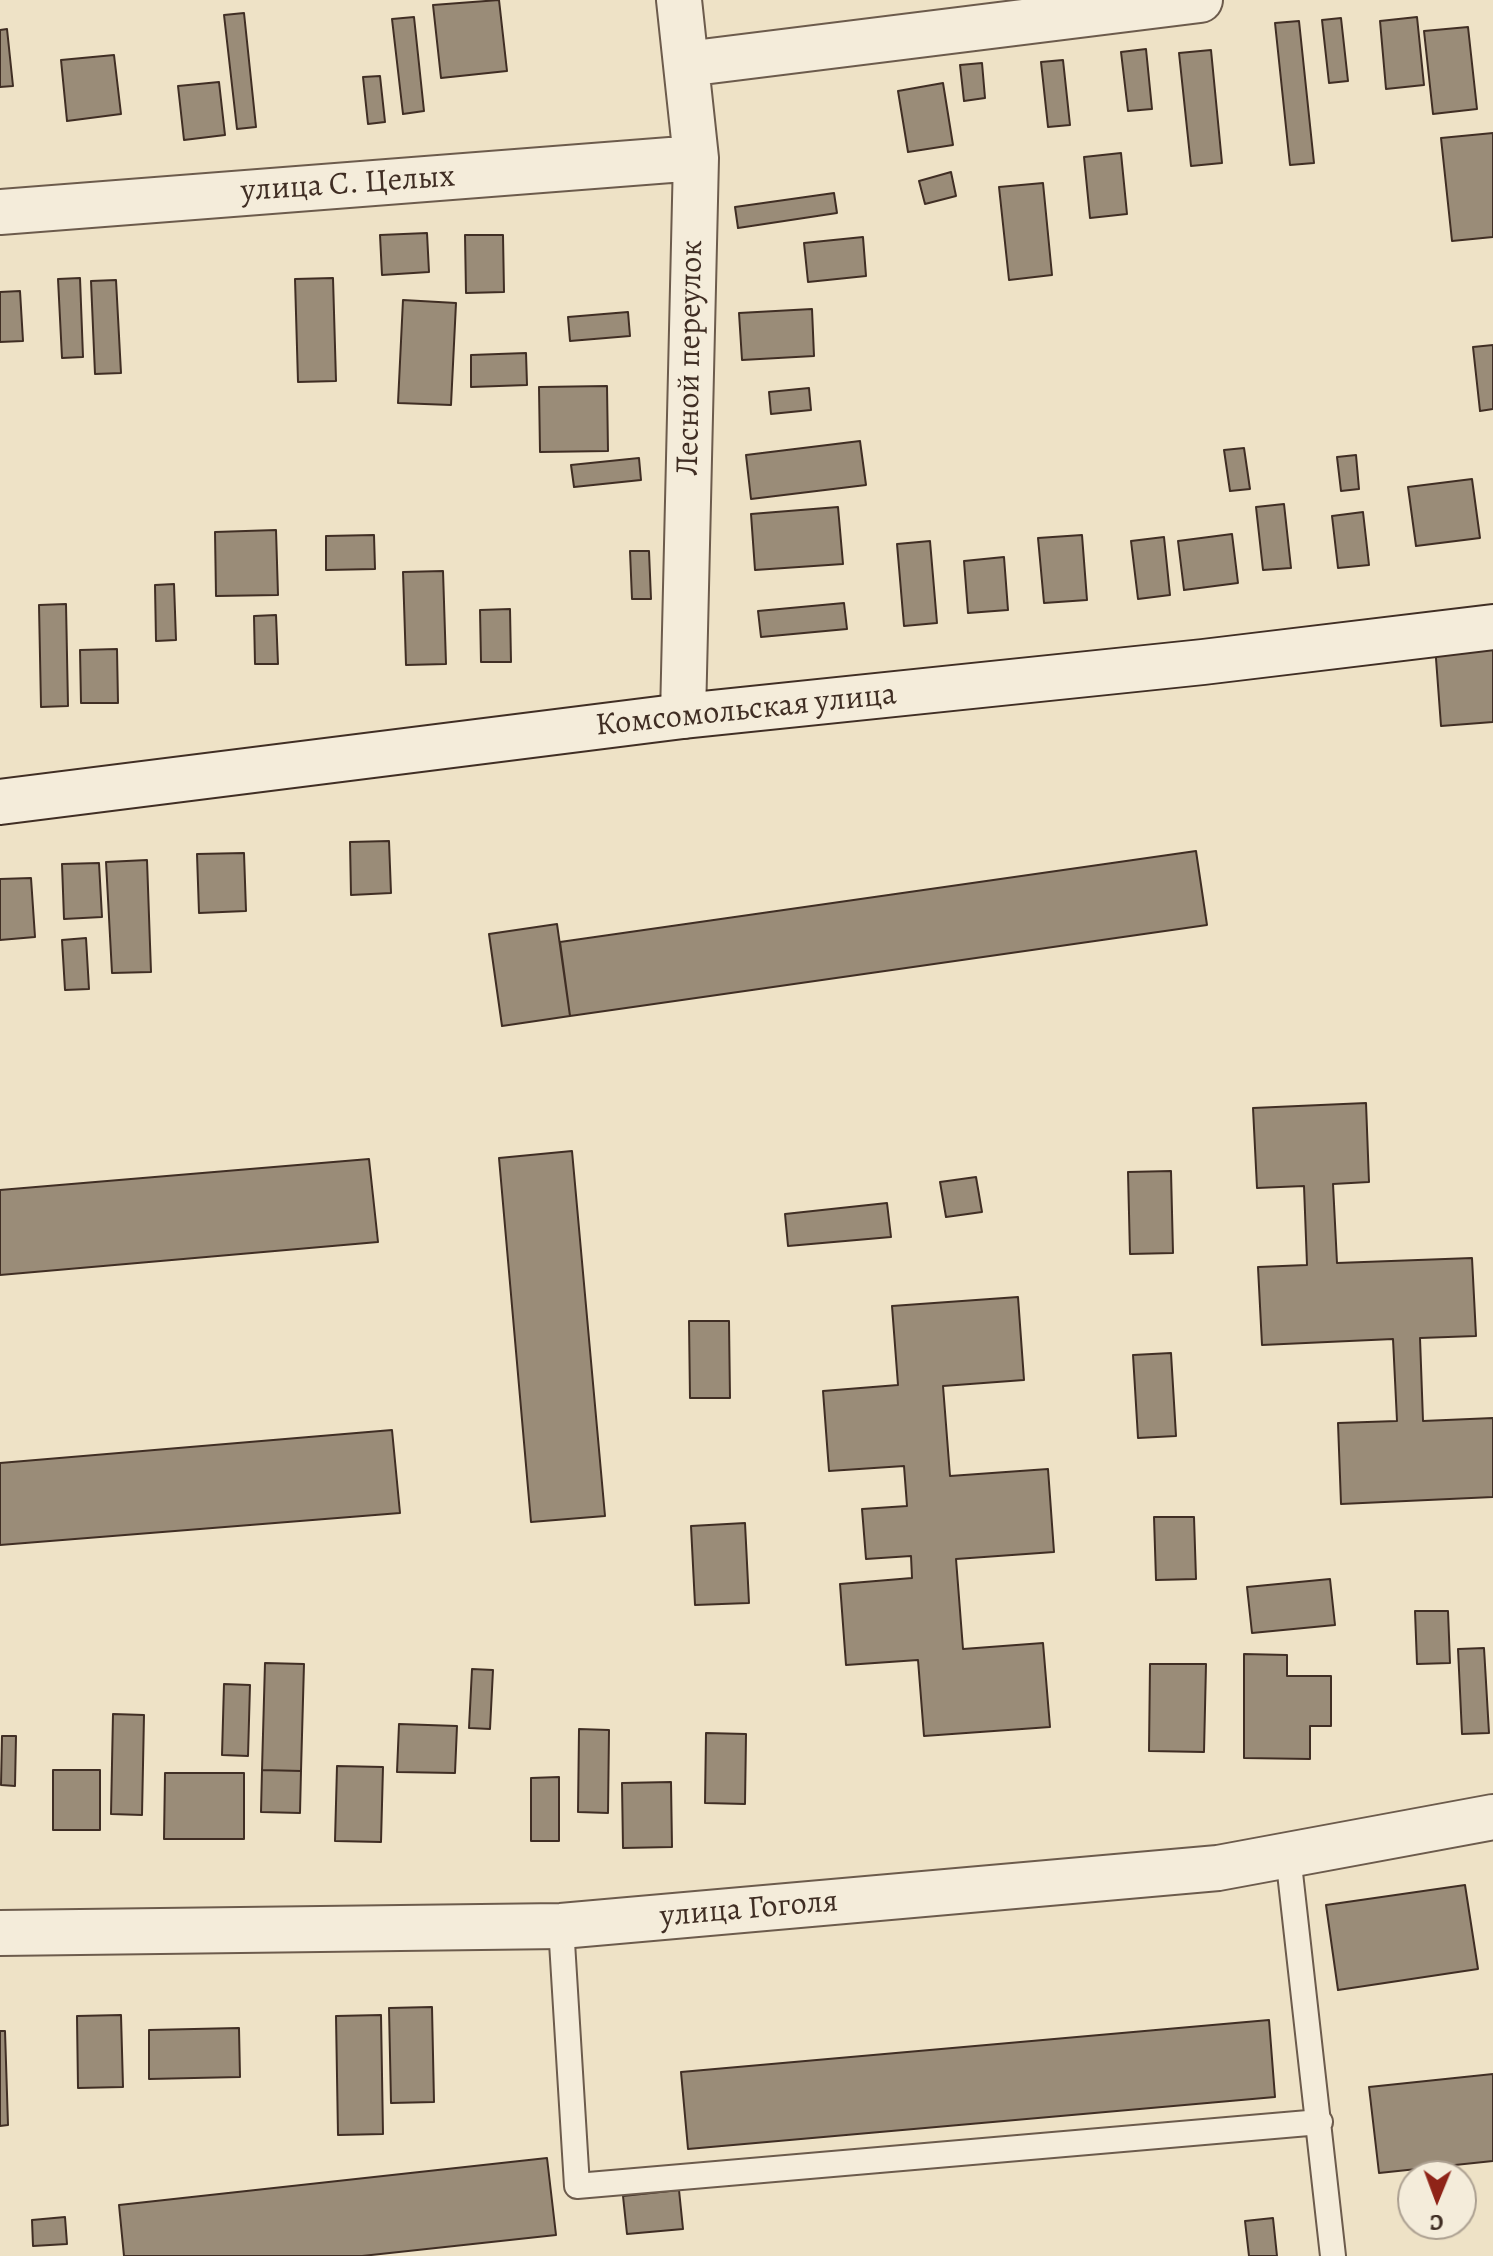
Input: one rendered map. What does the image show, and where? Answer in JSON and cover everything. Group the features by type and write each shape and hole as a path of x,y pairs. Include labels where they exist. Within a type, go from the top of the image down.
{"street":[{"name":"Лесной переулок","path":"679,0 696,158 683,716"},
{"path":"686,64 1200,0"},
{"name":"улица С. Целых","path":"0,212 696,158"},
{"name":"Комсомольская улица","path":"0,802 683,716 1187,664 1493,627"},
{"name":"улица Гоголя","path":"0,1933 561,1926 1218,1868 1493,1817"}],"lane":[{"path":"1288,1855 1333,2256"},
{"path":"561,1926 577,2186 1320,2122"}],"building":[{"path":"499,0 507,71 441,78 433,5"},
{"path":"244,13 256,127 237,129 224,15"},
{"path":"414,17 424,111 403,114 392,19"},
{"path":"1417,17 1424,85 1386,89 1380,21"},
{"path":"1341,18 1348,81 1329,83 1322,20"},
{"path":"1299,21 1314,163 1290,165 1275,23"},
{"path":"1468,27 1477,109 1433,114 1424,31"},
{"path":"7,29 13,86 0,87 0,30"},
{"path":"1146,49 1152,109 1128,111 1121,52"},
{"path":"1211,50 1222,163 1191,166 1179,53"},
{"path":"114,55 121,114 67,121 61,60"},
{"path":"1063,60 1070,125 1048,127 1041,62"},
{"path":"982,63 985,98 964,101 960,65"},
{"path":"380,76 385,122 368,124 363,77"},
{"path":"219,82 225,135 184,140 178,86"},
{"path":"943,83 953,145 908,152 898,91"},
{"path":"1493,133 1493,237 1452,241 1441,138"},
{"path":"1121,153 1127,214 1090,218 1084,157"},
{"path":"951,172 956,196 925,204 919,181"},
{"path":"1043,183 1052,275 1009,280 999,187"},
{"path":"834,193 837,213 738,228 735,207"},
{"path":"427,233 429,272 382,275 380,235"},
{"path":"465,235 503,235 504,292 466,293"},
{"path":"863,237 866,276 808,282 804,243"},
{"path":"80,278 83,357 62,358 58,279"},
{"path":"333,278 336,381 298,382 295,279"},
{"path":"116,280 121,373 95,374 91,281"},
{"path":"20,291 23,341 0,342 0,292"},
{"path":"403,300 456,303 451,405 398,403"},
{"path":"812,309 814,356 742,360 739,313"},
{"path":"628,312 630,336 570,341 568,317"},
{"path":"1493,345 1493,409 1480,411 1473,347"},
{"path":"526,353 527,385 471,387 471,355"},
{"path":"607,386 608,451 540,452 539,387"},
{"path":"809,388 811,410 771,414 769,392"},
{"path":"860,441 866,485 751,499 746,455"},
{"path":"1244,448 1250,489 1230,491 1224,450"},
{"path":"1356,455 1359,489 1341,491 1337,457"},
{"path":"639,458 641,480 574,487 571,465"},
{"path":"1472,479 1480,538 1416,546 1408,487"},
{"path":"1284,504 1291,568 1263,570 1256,507"},
{"path":"838,507 843,564 755,570 751,514"},
{"path":"1363,512 1369,565 1338,568 1332,516"},
{"path":"276,530 278,595 216,596 215,532"},
{"path":"1232,534 1238,583 1184,590 1178,541"},
{"path":"374,535 375,569 326,570 326,536"},
{"path":"1082,535 1087,600 1044,603 1038,538"},
{"path":"1164,537 1170,595 1138,599 1131,541"},
{"path":"930,541 937,623 904,626 897,544"},
{"path":"630,551 649,551 651,599 632,599"},
{"path":"1004,557 1008,610 968,613 964,561"},
{"path":"443,571 446,664 406,665 403,572"},
{"path":"174,584 176,640 156,641 155,585"},
{"path":"844,603 847,629 761,637 758,611"},
{"path":"66,604 68,706 41,707 39,605"},
{"path":"510,609 511,662 481,662 480,610"},
{"path":"276,615 278,664 255,664 254,616"},
{"path":"1493,641 1493,722 1441,726 1435,645"},
{"path":"117,649 118,703 81,703 80,650"},
{"path":"389,841 391,893 351,895 350,842"},
{"path":"1196,851 1207,925 570,1016 560,942"},
{"path":"244,853 246,911 199,913 197,854"},
{"path":"147,860 151,972 112,973 106,862"},
{"path":"99,863 102,917 64,919 62,864"},
{"path":"31,878 35,937 0,940 0,879"},
{"path":"557,924 570,1016 502,1026 489,934"},
{"path":"86,938 89,989 65,990 62,940"},
{"path":"1366,1103 1369,1182 1333,1184 1337,1263 1472,1258 1476,1336 1420,1338 1423,1421 1493,1418 1493,1497 1341,1504 1338,1423 1397,1421 1393,1339 1262,1345 1258,1267 1307,1265 1304,1186 1257,1188 1253,1108"},
{"path":"572,1151 605,1516 531,1522 499,1158"},
{"path":"369,1159 378,1242 0,1275 0,1190"},
{"path":"1171,1171 1173,1253 1130,1254 1128,1172"},
{"path":"976,1177 982,1212 946,1217 940,1182"},
{"path":"887,1203 891,1237 788,1246 785,1214"},
{"path":"1018,1297 1024,1380 943,1386 950,1476 1048,1469 1054,1552 956,1559 963,1649 1043,1643 1050,1727 924,1736 918,1660 846,1665 840,1584 912,1578 911,1556 866,1559 862,1509 907,1506 904,1466 829,1471 823,1391 898,1385 892,1306"},
{"path":"689,1321 729,1321 730,1398 690,1398"},
{"path":"1171,1353 1176,1436 1138,1438 1133,1355"},
{"path":"392,1430 400,1513 0,1545 0,1463"},
{"path":"1154,1517 1194,1517 1196,1579 1156,1580"},
{"path":"745,1523 749,1603 695,1605 691,1526"},
{"path":"1330,1579 1335,1625 1252,1633 1247,1587"},
{"path":"1415,1611 1448,1611 1450,1663 1417,1664"},
{"path":"1484,1648 1489,1733 1462,1734 1458,1649"},
{"path":"1244,1654 1287,1655 1287,1676 1331,1676 1331,1726 1310,1726 1310,1759 1244,1758"},
{"path":"265,1663 304,1664 301,1771 262,1770"},
{"path":"1150,1664 1206,1664 1204,1752 1149,1751"},
{"path":"472,1669 493,1670 490,1729 469,1728"},
{"path":"224,1684 250,1685 248,1756 222,1755"},
{"path":"113,1714 144,1715 142,1815 111,1814"},
{"path":"399,1724 457,1726 455,1773 397,1772"},
{"path":"579,1729 609,1730 608,1813 578,1812"},
{"path":"706,1733 746,1734 745,1804 705,1803"},
{"path":"2,1736 16,1736 15,1786 1,1785"},
{"path":"337,1766 383,1767 381,1842 335,1841"},
{"path":"53,1770 100,1770 100,1830 53,1830"},
{"path":"262,1770 301,1771 300,1813 261,1812"},
{"path":"165,1773 244,1773 244,1839 164,1839"},
{"path":"559,1777 559,1841 531,1841 531,1778"},
{"path":"671,1782 672,1847 623,1848 622,1783"},
{"path":"1465,1885 1478,1969 1338,1990 1326,1905"},
{"path":"432,2007 434,2102 391,2103 389,2008"},
{"path":"121,2015 123,2087 78,2088 77,2016"},
{"path":"381,2015 383,2134 338,2135 336,2016"},
{"path":"1269,2020 1275,2097 688,2149 681,2072"},
{"path":"239,2028 240,2077 149,2079 149,2030"},
{"path":"0,2031 5,2031 8,2125 0,2126"},
{"path":"1493,2074 1493,2161 1397,2160 1397,2171 1379,2173 1369,2087"},
{"path":"547,2158 556,2235 362,2256 124,2256 119,2205"},
{"path":"679,2190 683,2229 627,2234 623,2196"},
{"path":"65,2217 67,2244 33,2246 32,2220"},
{"path":"1273,2218 1277,2256 1249,2256 1245,2221"}]}
